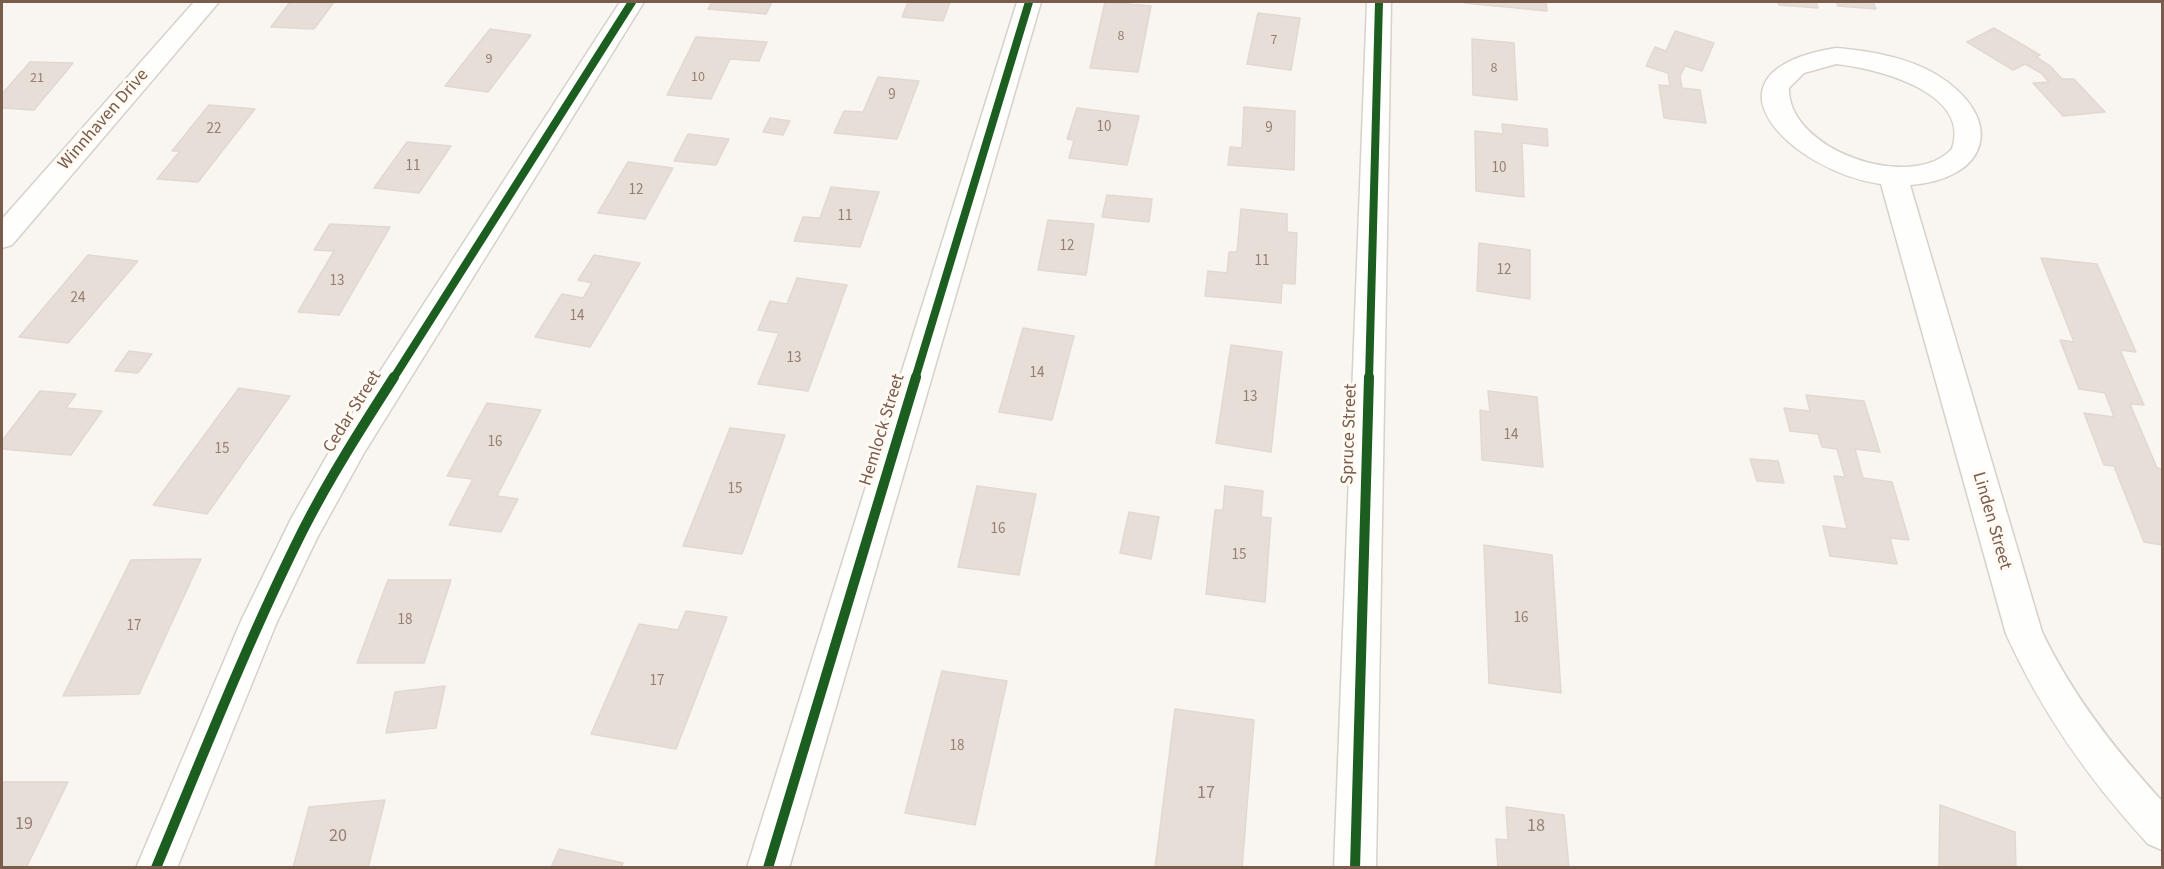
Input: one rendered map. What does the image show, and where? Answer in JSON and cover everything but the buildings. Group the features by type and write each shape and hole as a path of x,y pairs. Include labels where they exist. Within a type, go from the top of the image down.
{"street":[{"name":"Winnhaven Drive","path":"2,238 207,2"},
{"name":"Cedar Street","path":"156,867 259,621 304,528 352,443 632,2"},
{"name":"Hemlock Street","path":"768,867 1029,2"},
{"name":"Spruce Street","path":"1355,867 1379,2"},
{"path":"1818,57 1854,57 1902,69 1942,93 1962,117 1967,129 1968,141 1964,152 1945,169 1912,176 1893,176 1871,173 1830,158 1797,136 1785,123 1774,98 1781,76 1802,61 1818,57"},
{"name":"Linden Street","path":"1893,176 2024,634 2049,687 2066,713 2112,774 2163,830"}],"cycle path":[{"path":"156,868 259,621 304,528 352,443 632,2"},
{"path":"768,868 1029,2"},
{"path":"1355,868 1379,2"}]}
